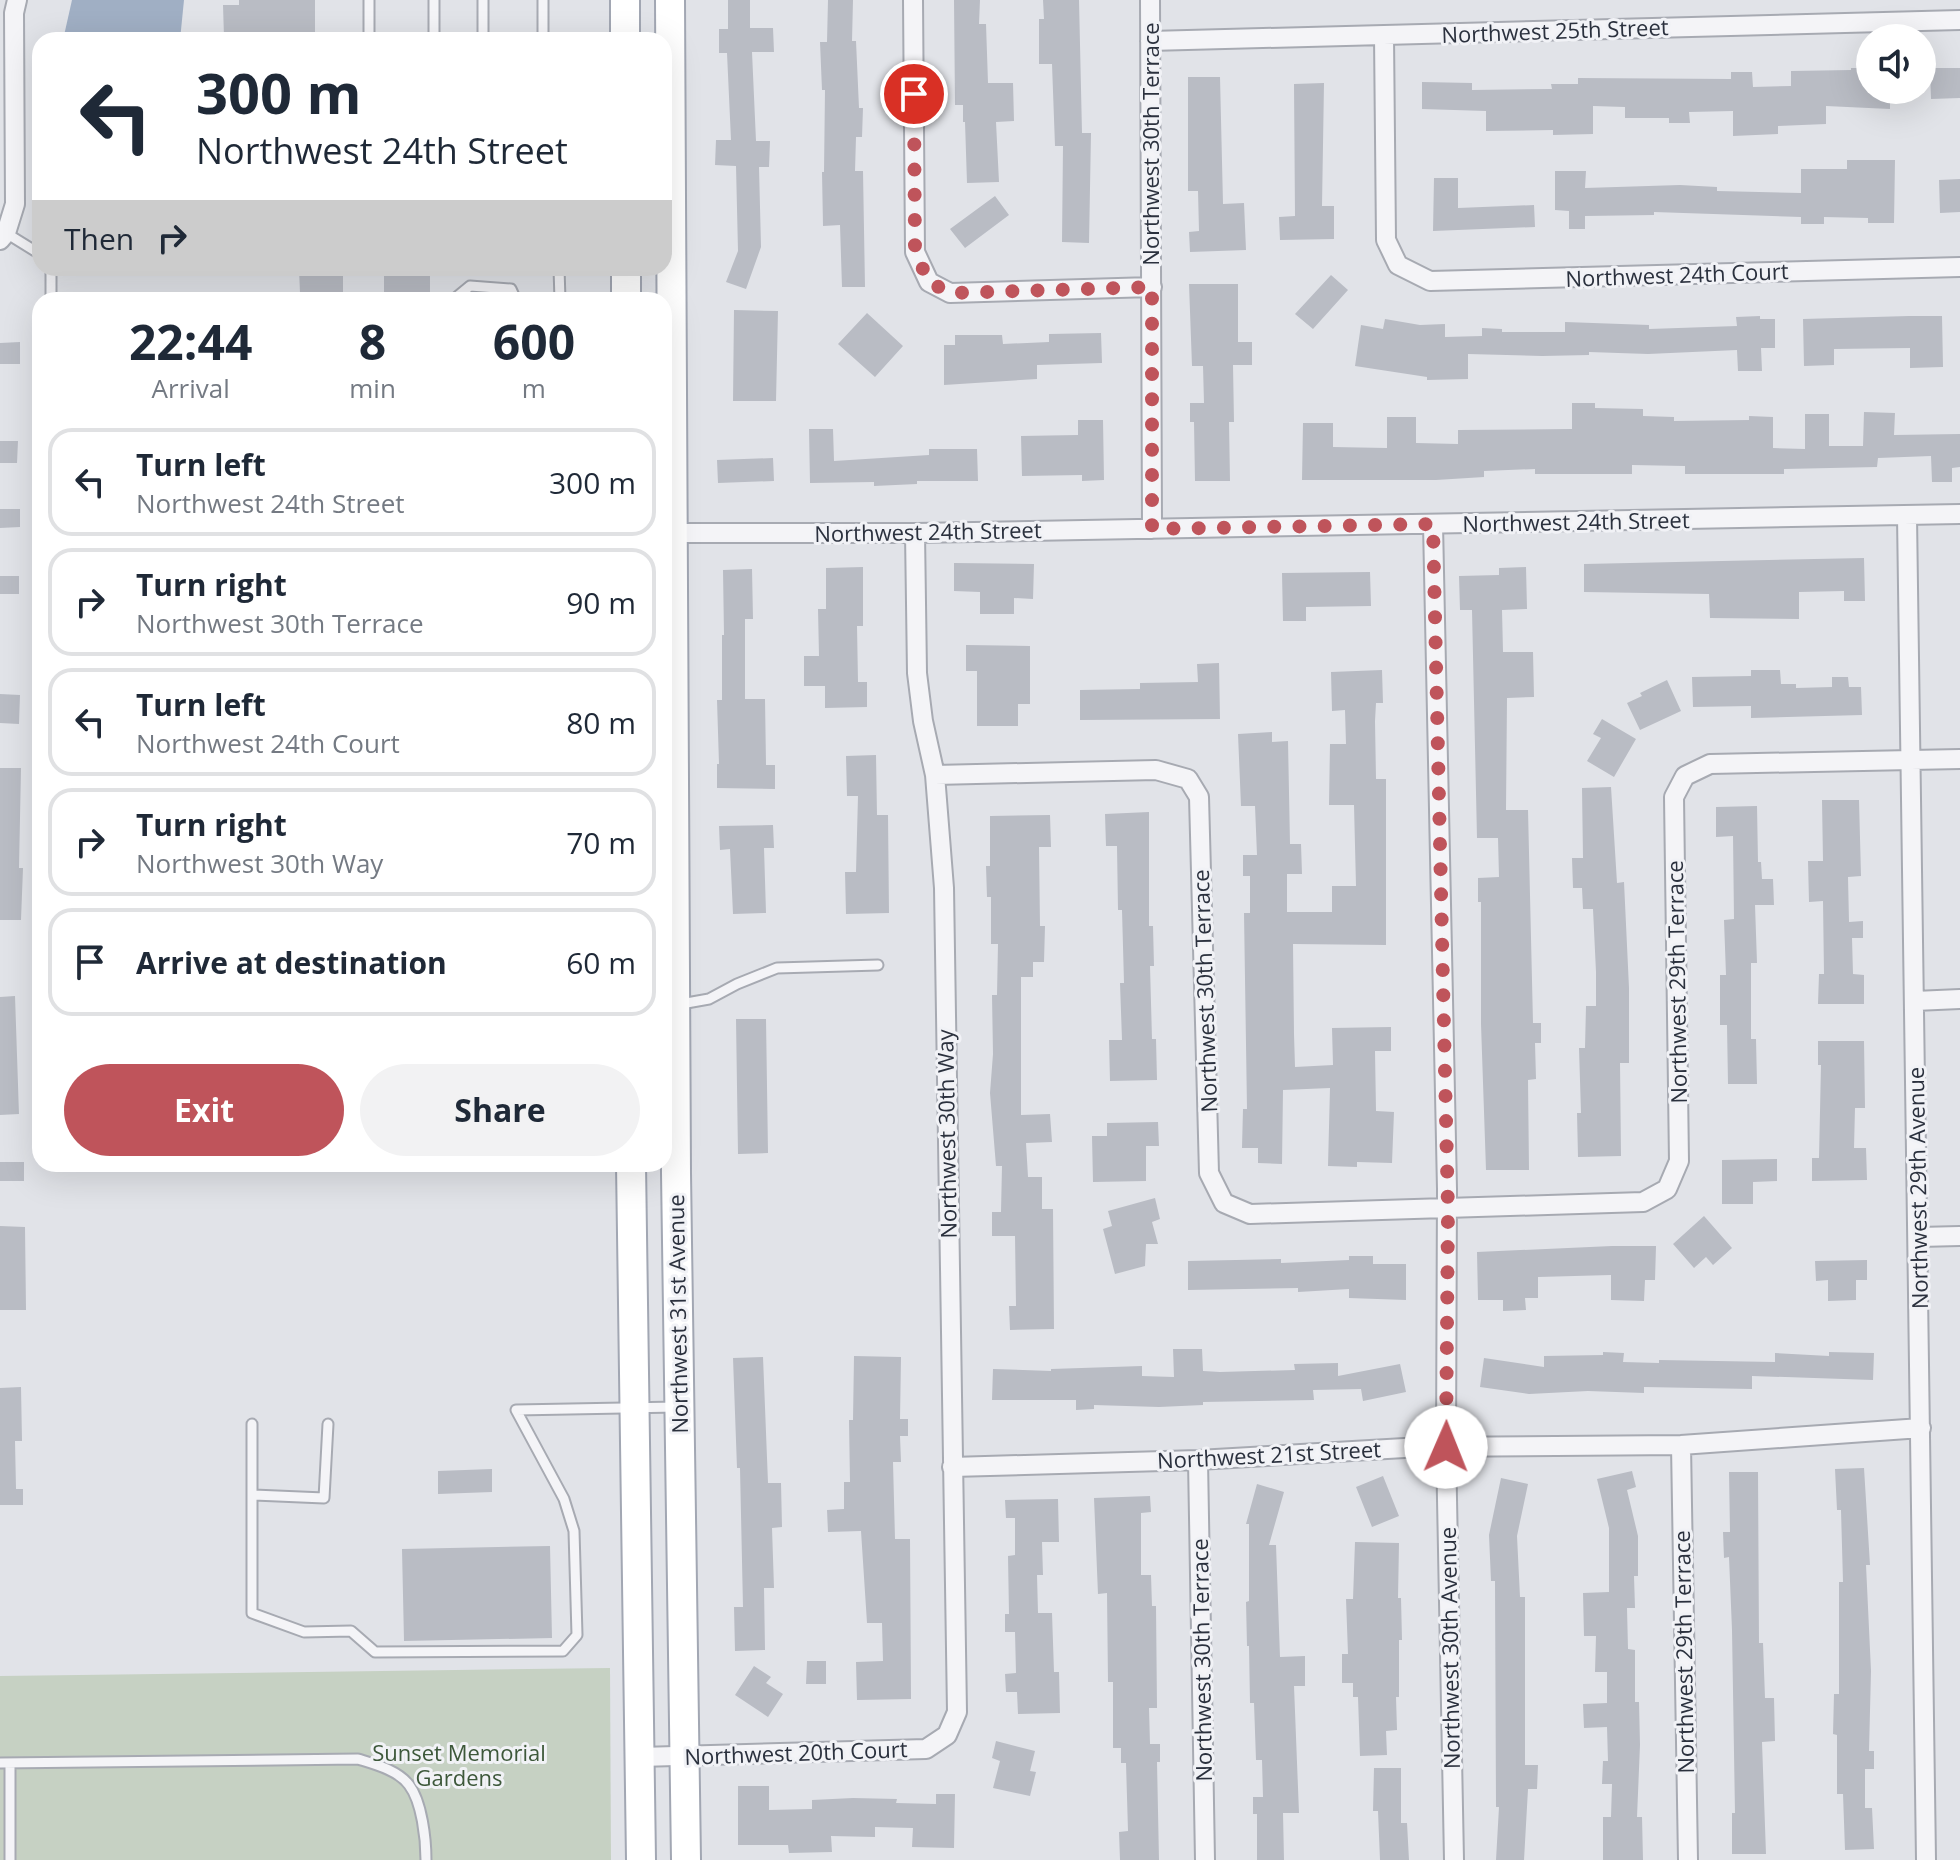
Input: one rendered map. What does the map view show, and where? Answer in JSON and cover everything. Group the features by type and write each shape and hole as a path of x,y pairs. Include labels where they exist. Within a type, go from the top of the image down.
{"main road":[{"path":"625,0 625,32"},
{"name":"Northwest 31st Avenue","path":"670,0 670,32"},
{"name":"Northwest 31st Avenue","path":"672,1106 686,1860"},
{"name":"Northwest 31st Avenue","path":"631,1172 641,1860"}],"street":[{"path":"3,236 15,204 14,13 17,0"},
{"path":"913,0 915,252 929,282 950,293 1152,287"},
{"name":"Northwest 30th Terrace","path":"1150,0 1152,529"},
{"name":"Northwest 25th Street","path":"1150,41 1960,20"},
{"name":"Northwest 24th Court","path":"1384,36 1386,240 1398,265 1430,281 1960,267"},
{"name":"Northwest 24th Street","path":"672,533 915,533 1960,514"},
{"name":"Northwest 29th Avenue","path":"1907,516 1926,1860"},
{"name":"Northwest 30th Avenue","path":"1433,524 1448,1210 1446,1447 1454,1860"},
{"name":"Northwest 30th Way","path":"915,533 917,673 923,721 935,775 944,888 957,1712 947,1735"},
{"path":"1911,760 1960,759"},
{"name":"Northwest 29th Terrace","path":"1448,1210 1643,1202 1667,1189 1679,1161 1674,797 1685,776 1710,764 1911,760"},
{"name":"Northwest 30th Terrace","path":"935,775 1156,770 1188,779 1199,797 1209,1173 1224,1203 1250,1214 1448,1210"},
{"path":"1915,1001 1960,999"},
{"path":"1919,1237 1960,1236"},
{"name":"Northwest 21st Street","path":"952,1467 1198,1460 1446,1447 1681,1445 1921,1428"},
{"name":"Northwest 29th Terrace","path":"1681,1445 1688,1860"},
{"name":"Northwest 30th Terrace","path":"1198,1460 1205,1860"},
{"name":"Northwest 20th Court","path":"640,1757 926,1749 947,1735"}],"lane":[{"path":"369,0 369,32"},
{"path":"434,0 434,32"},
{"path":"483,0 483,32"},
{"path":"543,0 543,32"},
{"path":"3,236 32,250"},
{"path":"463,292 470,286 511,289 512,292"},
{"path":"672,1005 709,999 777,968 878,965"},
{"path":"252,1424 252,1613 304,1632 351,1631 375,1652 563,1651 577,1635 574,1531 564,1499 516,1410 678,1407"},
{"path":"252,1495 324,1498 328,1424"},
{"path":"10,1860 5,1763 358,1759 383,1767 409,1784 421,1814 426,1860"}],"green space":[{"name":"Sunset Memorial Gardens","path":"610,1668 611,1860 0,1860 0,1676"}],"water":[{"path":"72,0 184,0 181,32 65,32"}],"building":[{"path":"239,0 315,0 315,32 224,32 223,5 239,5"},
{"path":"728,0 750,0 750,28 773,28 774,52 752,52 756,141 770,141 769,167 759,167 761,247 746,289 726,282 738,251 736,166 715,165 716,140 731,140 727,53 719,53 719,29 728,29"},
{"path":"828,0 853,0 852,41 856,41 859,108 863,108 862,137 856,137 855,171 863,171 865,287 842,287 840,225 823,226 825,90 822,90 820,42 827,42"},
{"path":"954,0 980,0 979,24 986,24 988,83 1013,83 1014,121 996,122 999,182 967,183 963,105 955,105"},
{"path":"1043,0 1079,0 1082,133 1091,133 1089,243 1062,242 1063,146 1055,146 1052,64 1039,64 1039,19 1044,19"},
{"path":"1856,68 1856,104 1890,104 1890,109 1826,106 1826,124 1778,126 1778,134 1733,136 1733,111 1689,112 1690,123 1669,123 1669,118 1625,118 1625,107 1593,106 1593,134 1553,135 1553,130 1486,131 1486,111 1422,109 1422,82 1472,83 1472,90 1552,89 1551,84 1578,84 1578,78 1731,79 1731,72 1752,72 1753,87 1791,86 1791,71"},
{"path":"1936,68 1960,68 1960,98 1936,99"},
{"path":"1188,77 1220,77 1223,204 1244,203 1246,250 1190,252 1189,232 1199,231 1198,191 1188,191"},
{"path":"1324,83 1322,206 1334,206 1334,239 1280,240 1279,217 1295,216 1294,84"},
{"path":"1847,160 1895,160 1894,223 1868,223 1868,218 1824,217 1824,224 1801,224 1801,217 1654,212 1654,215 1585,216 1585,229 1569,229 1569,211 1555,210 1555,171 1586,171 1585,188 1680,185 1717,187 1717,191 1801,193 1801,169 1847,169"},
{"path":"1434,178 1458,178 1458,208 1534,205 1535,227 1433,231"},
{"path":"1960,179 1960,212 1940,213 1939,180"},
{"path":"995,196 1009,215 965,248 950,229"},
{"path":"1331,275 1348,290 1313,329 1295,314"},
{"path":"299,276 343,276 343,292 300,292"},
{"path":"384,276 430,276 430,292 384,292"},
{"path":"1189,284 1238,284 1238,342 1252,342 1252,365 1233,365 1234,422 1229,422 1230,481 1195,481 1194,422 1190,422 1190,403 1204,403 1203,366 1192,366"},
{"path":"734,310 778,311 776,401 733,401"},
{"path":"867,313 903,346 875,377 838,344"},
{"path":"1760,316 1760,319 1775,319 1775,348 1761,348 1762,371 1738,371 1737,350 1648,354 1589,352 1589,355 1542,356 1468,354 1468,379 1427,380 1427,377 1355,366 1361,325 1383,329 1385,319 1420,325 1445,324 1445,337 1482,336 1482,328 1502,329 1502,332 1565,332 1565,322 1649,325 1649,329 1737,326 1736,317"},
{"path":"1942,316 1943,367 1910,368 1910,348 1834,349 1834,365 1804,366 1803,319"},
{"path":"1101,333 1102,363 1037,365 1037,379 944,385 944,345 955,345 955,335 1002,335 1003,344 1049,342 1049,334"},
{"path":"20,342 20,364 0,364 0,343"},
{"path":"1572,403 1595,403 1595,408 1643,409 1643,416 1674,417 1674,421 1773,417 1773,448 1805,449 1805,414 1829,414 1829,446 1863,446 1864,412 1895,413 1894,435 1960,434 1960,467 1952,468 1952,482 1932,482 1931,456 1878,458 1877,467 1784,469 1784,474 1685,474 1685,466 1632,465 1632,474 1535,474 1535,469 1484,471 1484,477 1436,480 1302,480 1303,423 1333,423 1333,447 1387,448 1387,417 1416,417 1416,443 1458,444 1458,430 1572,429"},
{"path":"1078,420 1103,420 1104,480 1082,481 1082,475 1022,476 1021,436 1078,435"},
{"path":"809,429 833,429 834,461 929,455 929,449 977,449 978,481 917,481 917,484 874,486 874,482 810,483"},
{"path":"0,441 18,441 17,463 0,463"},
{"path":"773,458 774,481 718,483 717,460"},
{"path":"0,509 20,509 20,527 0,528"},
{"path":"1864,558 1865,601 1844,601 1844,591 1799,592 1799,619 1710,618 1709,594 1584,592 1584,564"},
{"path":"954,563 1034,564 1033,599 1014,598 1014,614 980,614 980,592 954,591"},
{"path":"863,567 863,626 857,626 858,682 867,682 867,707 825,708 825,686 804,686 804,656 819,656 818,609 826,609 826,568"},
{"path":"1526,567 1527,609 1502,610 1503,652 1533,652 1534,697 1507,698 1506,810 1528,810 1533,1023 1541,1023 1541,1043 1535,1043 1536,1079 1528,1080 1529,1170 1486,1170 1478,878 1499,877 1498,838 1477,838 1472,610 1460,610 1459,576 1499,575 1499,568"},
{"path":"752,569 753,619 745,619 745,699 765,699 766,765 775,765 775,789 717,788 717,700 722,700 724,635 723,570"},
{"path":"1370,572 1371,606 1306,607 1306,621 1283,621 1282,573"},
{"path":"0,576 19,576 19,594 0,594"},
{"path":"966,645 1030,646 1030,704 1018,704 1018,726 977,726 977,671 966,671"},
{"path":"1219,663 1220,719 1080,720 1080,690 1140,689 1140,683 1198,682 1197,664"},
{"path":"1382,670 1383,703 1376,703 1375,721 1376,779 1386,779 1386,945 1293,944 1294,1034 1295,1067 1333,1065 1332,1028 1391,1027 1391,1051 1375,1051 1376,1111 1394,1112 1392,1163 1357,1162 1357,1167 1328,1166 1330,1088 1283,1090 1282,1164 1258,1163 1258,1148 1242,1148 1243,1109 1247,1109 1244,913 1250,913 1250,876 1243,876 1243,855 1257,855 1255,806 1241,806 1238,734 1272,732 1272,742 1288,741 1290,844 1301,844 1302,874 1287,874 1287,912 1332,912 1332,886 1356,886 1354,805 1329,805 1330,744 1346,744 1345,710 1332,711 1331,672"},
{"path":"1751,670 1780,670 1781,684 1796,684 1796,688 1832,687 1832,677 1848,677 1849,687 1861,687 1862,715 1751,718 1751,706 1693,707 1692,677 1751,676"},
{"path":"1667,680 1681,711 1640,730 1627,703"},
{"path":"0,694 20,695 19,724 0,723"},
{"path":"1602,719 1636,739 1614,777 1587,761 1601,738 1593,734"},
{"path":"876,755 877,815 888,815 889,913 846,914 845,872 856,872 858,796 847,796 846,756"},
{"path":"0,768 21,768 21,920 0,920"},
{"path":"1611,787 1617,883 1624,882 1629,988 1629,1063 1620,1063 1621,1156 1578,1157 1577,1113 1581,1113 1579,1048 1585,1048 1586,1006 1596,1006 1596,972 1593,909 1583,909 1582,888 1573,888 1572,858 1583,858 1582,788"},
{"path":"1822,800 1859,800 1861,876 1848,877 1849,922 1863,921 1863,938 1852,938 1853,974 1864,975 1864,1004 1818,1004 1819,974 1824,974 1823,901 1809,902 1808,861 1823,861"},
{"path":"1757,806 1758,862 1761,862 1762,879 1773,879 1774,905 1755,905 1757,963 1751,963 1751,1039 1756,1039 1757,1084 1728,1084 1727,1025 1720,1025 1720,975 1726,975 1724,920 1734,919 1733,836 1716,837 1716,807"},
{"path":"1149,812 1149,926 1153,926 1154,966 1150,966 1152,1039 1156,1039 1157,1080 1110,1081 1109,1040 1122,1040 1120,983 1124,983 1117,846 1106,846 1105,814"},
{"path":"1050,815 1051,847 1039,847 1040,926 1045,926 1044,962 1033,962 1033,977 1021,977 1021,1115 1050,1114 1052,1142 1026,1143 1028,1177 1042,1177 1042,1209 1053,1209 1054,1329 1010,1330 1009,1306 1016,1306 1015,1236 992,1236 992,1212 1001,1212 1002,1166 996,1166 990,1093 992,995 997,995 998,944 991,944 991,897 987,897 986,866 990,866 990,816"},
{"path":"773,825 774,848 764,848 766,913 733,914 730,849 720,850 719,826"},
{"path":"15,996 19,1114 0,1115 0,997"},
{"path":"736,1019 766,1019 768,1153 738,1154"},
{"path":"1818,1041 1864,1041 1865,1108 1855,1108 1854,1148 1866,1148 1867,1180 1812,1181 1812,1158 1819,1158 1821,1065 1818,1065"},
{"path":"1158,1122 1159,1146 1146,1146 1146,1181 1093,1182 1092,1136 1107,1136 1107,1123"},
{"path":"1777,1159 1777,1181 1753,1182 1753,1204 1722,1204 1722,1160"},
{"path":"0,1162 24,1162 24,1181 0,1181"},
{"path":"1155,1198 1160,1219 1152,1222 1158,1244 1146,1244 1145,1266 1115,1274 1103,1229 1112,1226 1108,1211"},
{"path":"1704,1216 1732,1248 1713,1265 1706,1257 1694,1268 1673,1244"},
{"path":"0,1226 25,1227 26,1310 0,1310"},
{"path":"1656,1246 1655,1280 1645,1280 1644,1301 1611,1300 1611,1275 1538,1277 1538,1298 1525,1298 1526,1310 1503,1311 1503,1300 1478,1300 1477,1252"},
{"path":"1349,1256 1373,1256 1373,1264 1406,1264 1406,1300 1349,1298 1349,1289 1298,1292 1298,1288 1188,1290 1188,1261 1281,1259 1281,1263 1349,1260"},
{"path":"1867,1260 1867,1280 1856,1280 1856,1300 1828,1301 1828,1280 1816,1281 1815,1261"},
{"path":"1173,1349 1202,1349 1203,1371 1295,1370 1294,1364 1338,1363 1338,1376 1400,1364 1406,1392 1363,1401 1361,1389 1313,1390 1314,1400 1203,1402 1203,1405 1159,1407 1094,1405 1094,1409 1076,1410 1076,1400 992,1400 993,1369 1051,1371 1142,1366 1142,1376 1174,1377"},
{"path":"1603,1352 1624,1353 1623,1362 1659,1363 1659,1360 1775,1362 1775,1353 1829,1356 1829,1352 1874,1353 1873,1380 1752,1376 1752,1389 1644,1387 1644,1393 1588,1391 1529,1394 1480,1387 1484,1358 1544,1367 1544,1356 1603,1355"},
{"path":"854,1356 901,1357 900,1419 908,1419 908,1436 900,1436 901,1462 893,1462 895,1539 910,1539 911,1699 857,1700 856,1662 883,1661 882,1623 867,1623 861,1531 828,1532 827,1510 844,1509 844,1482 850,1482 849,1420 853,1420"},
{"path":"763,1357 768,1483 781,1483 782,1527 772,1528 774,1588 764,1588 765,1650 735,1651 734,1607 743,1607 740,1468 737,1468 733,1358"},
{"path":"21,1387 22,1441 15,1441 16,1489 23,1489 23,1505 0,1505 0,1388"},
{"path":"1864,1468 1870,1565 1866,1565 1871,1671 1869,1751 1874,1751 1874,1769 1865,1769 1865,1808 1872,1808 1874,1849 1845,1850 1843,1794 1837,1794 1837,1735 1833,1734 1834,1694 1839,1694 1839,1582 1843,1582 1841,1510 1837,1510 1835,1469"},
{"path":"492,1469 492,1492 438,1494 438,1471"},
{"path":"1632,1471 1636,1487 1627,1490 1638,1536 1638,1576 1634,1576 1635,1608 1627,1608 1628,1649 1635,1650 1635,1702 1639,1702 1637,1817 1642,1817 1643,1860 1603,1860 1603,1817 1611,1817 1612,1784 1602,1784 1603,1761 1608,1761 1607,1727 1584,1728 1583,1704 1607,1703 1607,1672 1595,1672 1596,1636 1584,1636 1583,1593 1609,1592 1609,1528 1597,1479"},
{"path":"1729,1472 1758,1472 1759,1643 1763,1643 1765,1698 1774,1698 1775,1741 1762,1742 1766,1854 1732,1854 1732,1813 1735,1813 1732,1630 1729,1557 1724,1558 1723,1532 1730,1532"},
{"path":"1383,1476 1399,1516 1372,1527 1356,1487"},
{"path":"1501,1478 1528,1484 1517,1536 1520,1597 1525,1597 1525,1765 1538,1765 1537,1789 1528,1789 1524,1860 1496,1860 1499,1807 1496,1807 1495,1581 1491,1581 1489,1535"},
{"path":"1257,1484 1284,1492 1269,1545 1276,1545 1280,1657 1305,1656 1305,1686 1294,1686 1299,1813 1283,1813 1284,1860 1257,1860 1257,1814 1253,1814 1253,1797 1263,1797 1262,1760 1256,1760 1254,1703 1250,1703 1246,1602 1249,1601 1249,1524 1246,1524"},
{"path":"1150,1496 1151,1512 1141,1513 1141,1575 1151,1575 1152,1606 1156,1606 1157,1708 1149,1708 1150,1744 1160,1744 1160,1762 1157,1762 1159,1860 1120,1860 1119,1832 1128,1831 1126,1763 1121,1763 1121,1748 1113,1748 1113,1682 1108,1682 1107,1593 1098,1594 1094,1498"},
{"path":"1058,1499 1059,1542 1042,1542 1043,1575 1037,1575 1038,1613 1052,1613 1054,1672 1059,1672 1060,1713 1018,1714 1017,1692 1006,1692 1005,1674 1016,1673 1015,1632 1005,1632 1005,1614 1009,1614 1008,1556 1015,1555 1015,1518 1006,1518 1005,1500"},
{"path":"1355,1542 1399,1543 1398,1598 1401,1598 1402,1640 1399,1640 1399,1697 1396,1697 1397,1730 1386,1731 1387,1755 1360,1756 1358,1697 1353,1697 1353,1683 1342,1683 1342,1654 1348,1654 1346,1599 1353,1599"},
{"path":"550,1546 552,1638 404,1641 402,1549"},
{"path":"807,1661 826,1661 826,1684 806,1684"},
{"path":"754,1666 771,1677 766,1683 783,1694 768,1717 735,1695"},
{"path":"996,1741 1035,1751 1030,1771 1036,1772 1030,1796 993,1788 1000,1761 992,1758"},
{"path":"1374,1768 1401,1768 1401,1823 1407,1823 1409,1860 1380,1860 1378,1811 1373,1811"},
{"path":"738,1786 769,1786 769,1810 812,1809 812,1800 853,1798 936,1804 936,1794 955,1794 954,1848 912,1847 913,1828 875,1827 875,1837 831,1836 832,1852 789,1853 788,1845 738,1845"}],"route":[{"path":"914,94 915,252 929,282 950,293 1152,287 1152,529 1433,524 1448,1210 1446,1447"}]}
